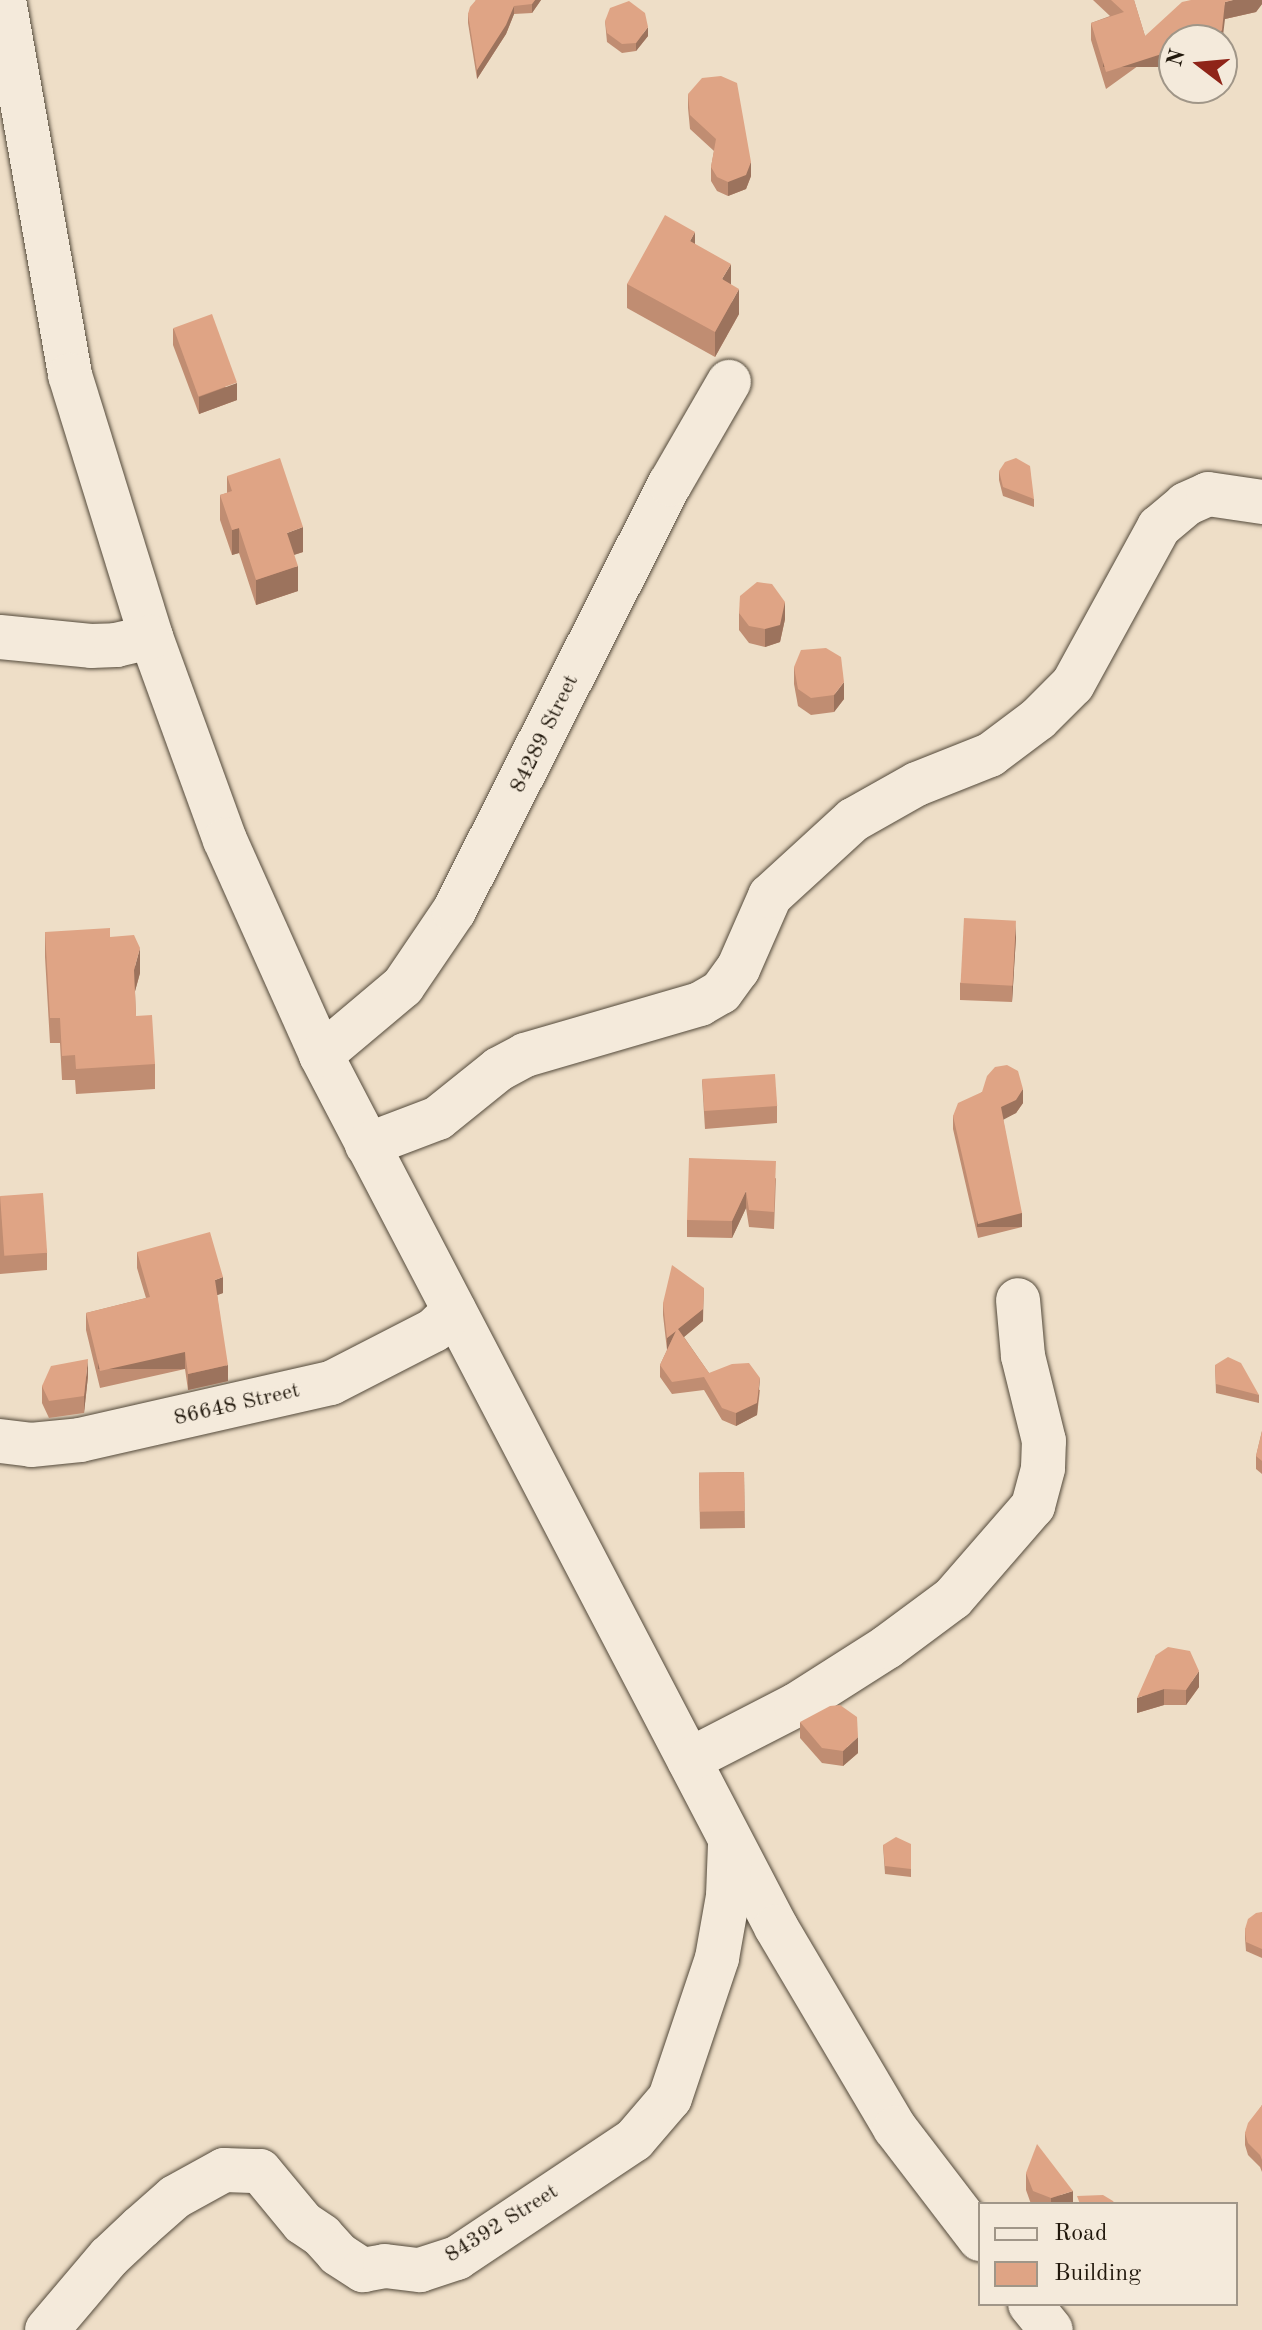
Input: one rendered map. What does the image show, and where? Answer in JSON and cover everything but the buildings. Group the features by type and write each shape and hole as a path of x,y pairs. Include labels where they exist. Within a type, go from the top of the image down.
{"street":[{"path":"4,0 70,375 151,637 225,840 321,1055 776,1927 895,2128 978,2236"},
{"name":"84289 Street","path":"321,1055 403,986 454,911 670,484 729,382"},
{"path":"367,1145 438,1118 499,1069 525,1055 700,1004 721,992 738,969 770,896 853,820 917,784 990,755 1038,719 1073,684 1159,527 1186,504 1208,494 1262,502"},
{"path":"0,637 91,646 116,645 151,637"},
{"path":"689,1760 796,1705 909,1631 953,1598 1033,1506 1043,1468 1044,1441 1023,1356 1018,1300"},
{"name":"86648 Street","path":"0,1441 31,1445 80,1440 331,1383 423,1336 454,1311"},
{"name":"84392 Street","path":"47,2330 109,2257 141,2227 175,2197 224,2170 260,2171 303,2223 322,2236 338,2254 363,2270 385,2266 420,2270 457,2258 634,2140 670,2098 717,1958 728,1896 730,1840"},
{"path":"1032,2306 1051,2330"}]}
